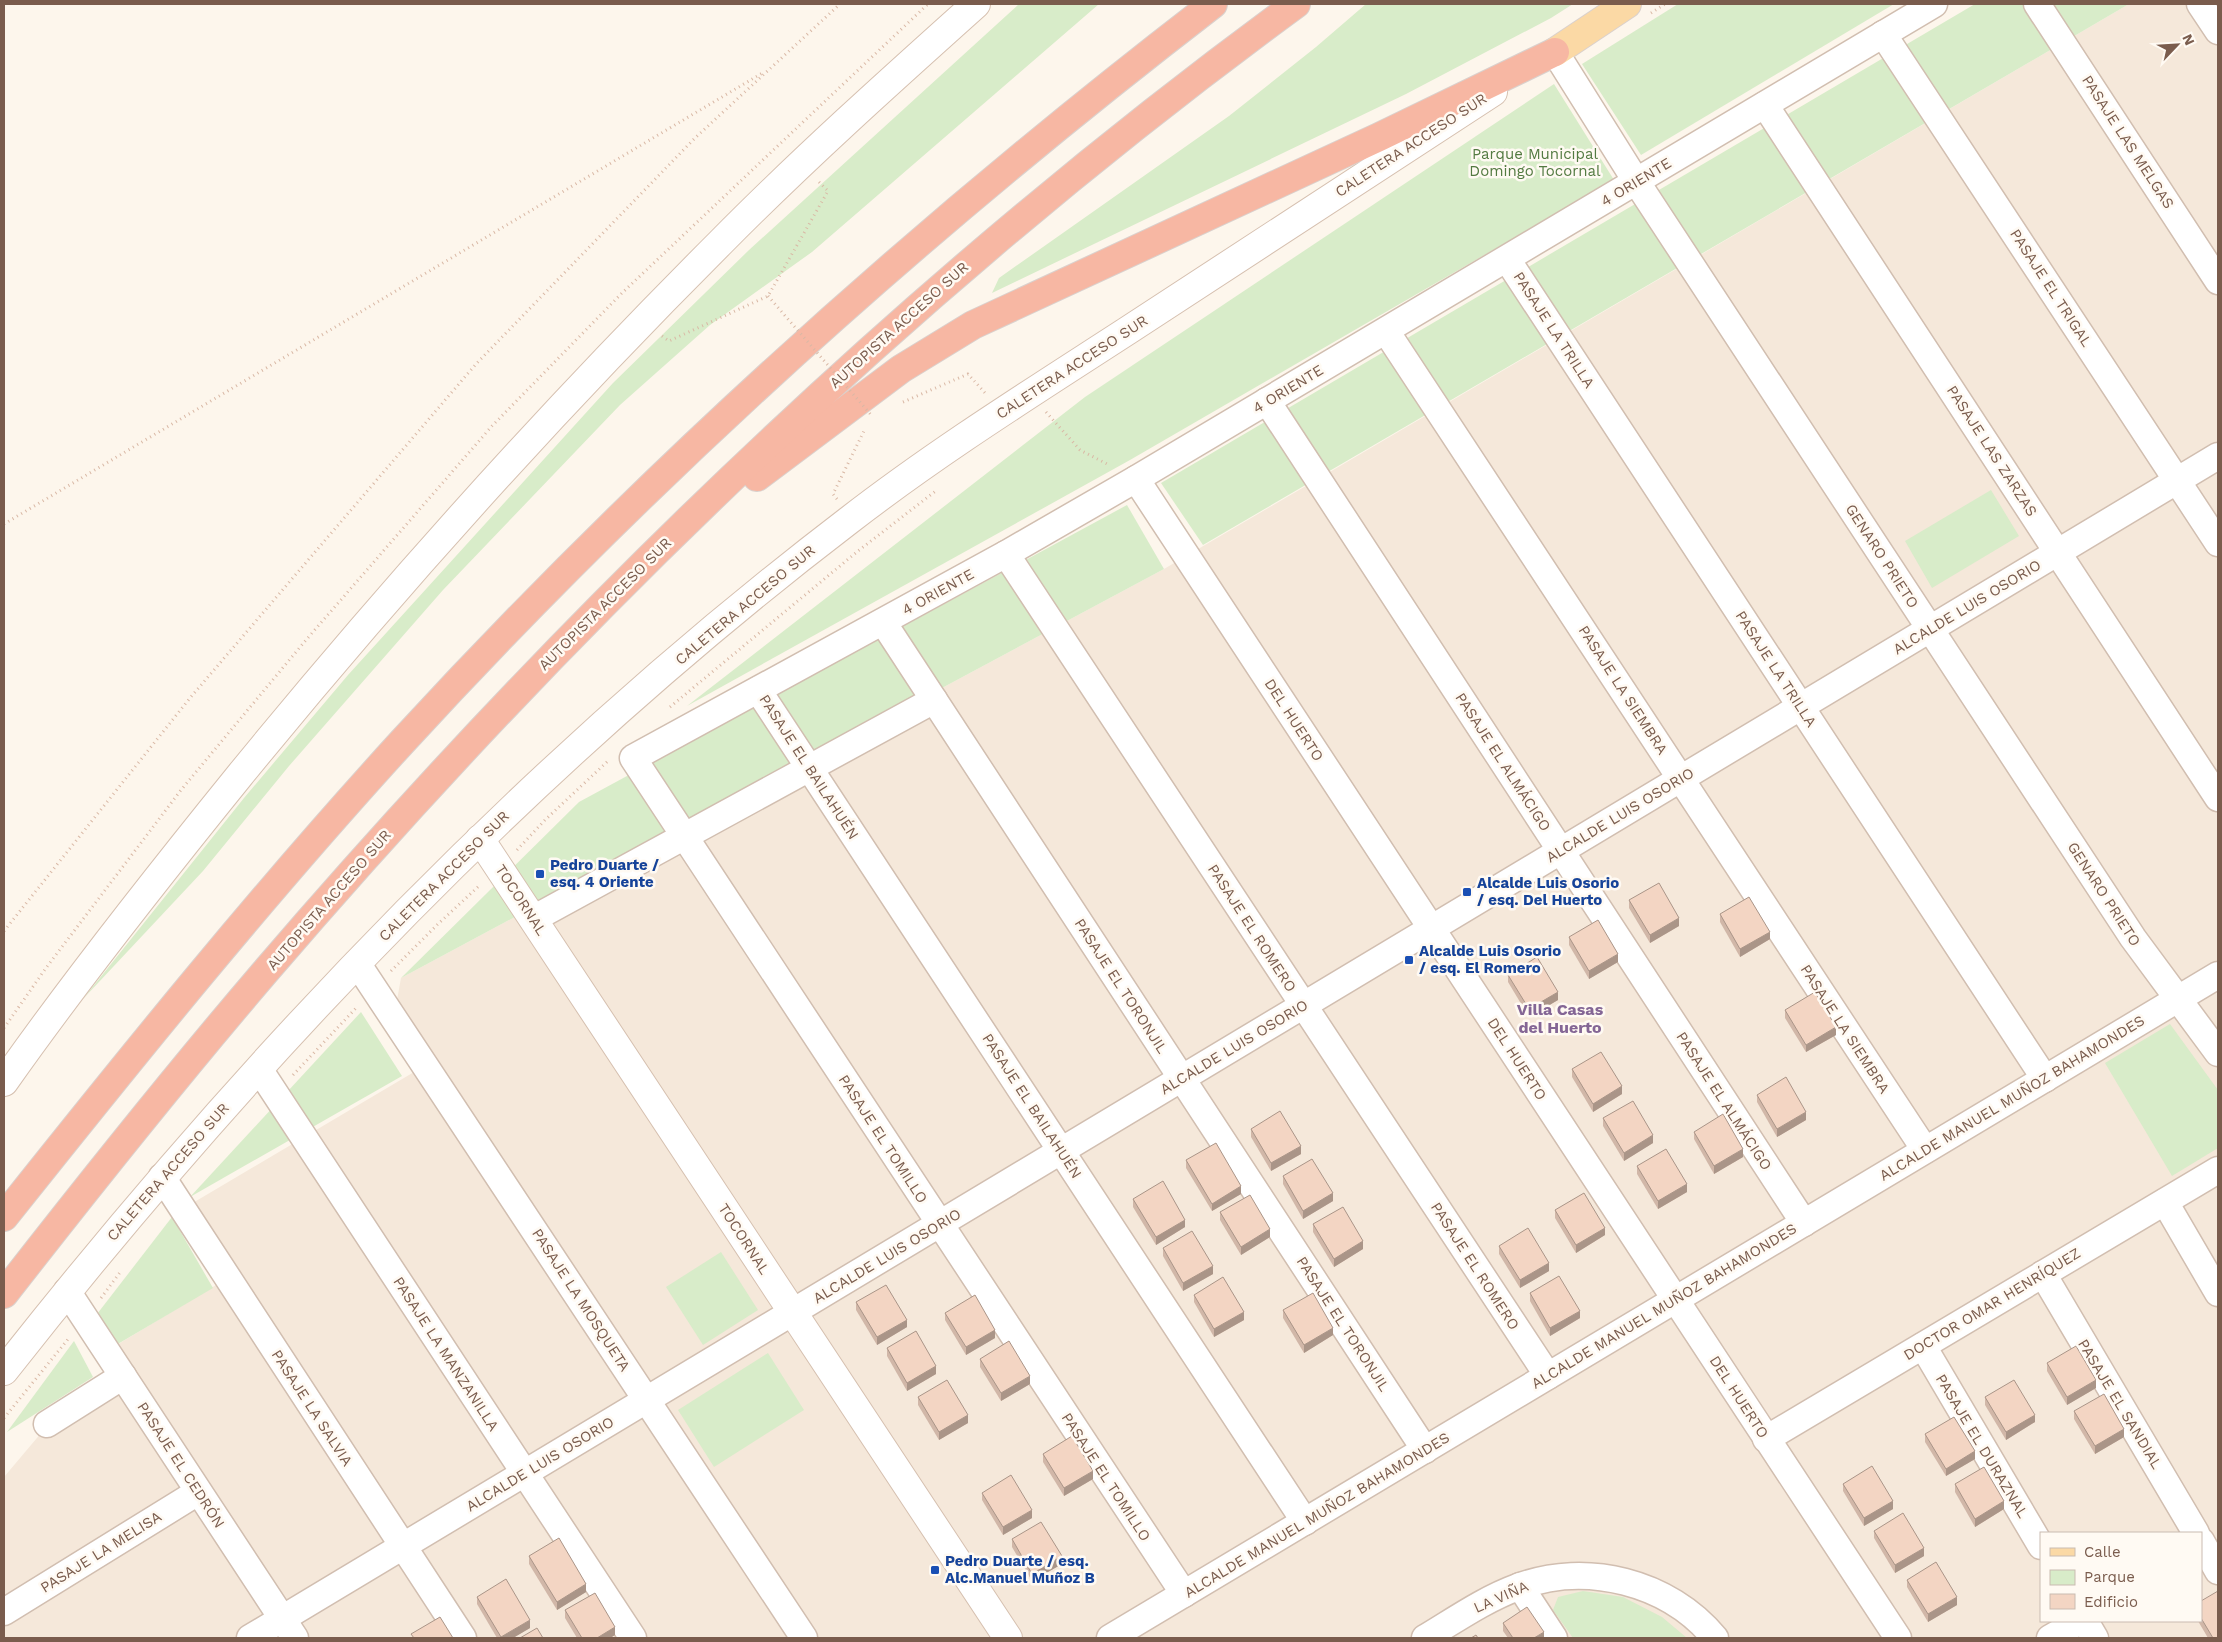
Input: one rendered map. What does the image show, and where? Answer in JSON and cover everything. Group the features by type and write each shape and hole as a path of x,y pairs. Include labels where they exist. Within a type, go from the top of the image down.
{"highway":[{"path":"1125,72 1196,4"},
{"path":"4,1217 170,1010 253,911 405,740 568,569 732,410 874,280 998,174 1213,4"},
{"name":"AUTOPISTA ACCESO SUR","path":"4,1294 185,1066 358,865 474,738 654,555 817,399 974,258 1122,135 1296,4"},
{"path":"654,555 866,394 901,369 973,325 1379,137 1555,52"}],"main road":[{"path":"4,1082 99,954 196,829 297,705 447,532 551,417 728,235 854,114 976,4"},
{"name":"CALETERA ACCESO SUR","path":"4,1371 67,1291 162,1178 357,963 480,839 594,733 782,572 926,464 1030,394 1627,4"},
{"name":"TOCORNAL","path":"480,839 1008,1638"}],"street":[{"name":"4 ORIENTE","path":"633,758 1006,554 1136,479 1934,4"},
{"name":"PASAJE LAS MELGAS","path":"2037,4 2218,281"},
{"path":"2200,4 2218,31"},
{"name":"PASAJE EL TRIGAL","path":"1883,34 2218,543"},
{"name":"GENARO PRIETO","path":"1555,52 1636,181 2132,938 2218,1054"},
{"name":"PASAJE LAS ZARZAS","path":"1765,105 2218,798"},
{"name":"PASAJE LA TRILLA","path":"1507,259 2044,1079"},
{"name":"PASAJE LA SIEMBRA","path":"1386,331 1925,1150"},
{"name":"PASAJE EL ALMÁCIGO","path":"1267,401 1804,1223"},
{"name":"ALCALDE LUIS OSORIO","path":"250,1638 288,1629 403,1547 2218,456"},
{"name":"DEL HUERTO","path":"1136,479 1898,1638"},
{"name":"PASAJE EL ROMERO","path":"1006,554 1548,1376"},
{"name":"PASAJE EL TORONJIL","path":"883,622 1425,1450"},
{"name":"PASAJE EL BAILAHUÉN","path":"758,690 1305,1522"},
{"path":"533,919 934,700"},
{"name":"PASAJE EL TOMILLO","path":"633,758 1184,1594"},
{"name":"PASAJE LA MOSQUETA","path":"357,963 804,1638"},
{"name":"ALCALDE MANUEL MUÑOZ BAHAMONDES","path":"1110,1638 2218,974"},
{"name":"PASAJE LA MANZANILLA","path":"259,1069 633,1638"},
{"name":"DOCTOR OMAR HENRÍQUEZ","path":"1766,1439 2218,1170"},
{"name":"PASAJE LA SALVIA","path":"162,1178 463,1638"},
{"path":"2165,1202 2218,1293"},
{"name":"PASAJE EL SANDIAL","path":"2043,1274 2200,1532"},
{"name":"PASAJE EL CEDRÓN","path":"67,1291 288,1629"},
{"name":"PASAJE EL DURAZNAL","path":"1923,1346 2040,1544"},
{"path":"47,1424 123,1376"},
{"name":"PASAJE LA MELISA","path":"4,1612 198,1492"},
{"name":"PASAJE EL SANDIAL","path":"2205,1541 2218,1571"},
{"name":"LA VIÑA","path":"1425,1638 1498,1595 1520,1586 1547,1579 1582,1576 1625,1580 1643,1587 1678,1606 1715,1638"},
{"path":"1520,1586 1554,1638"},
{"path":"2050,1638 2078,1622"},
{"path":"2086,1622 2095,1638"}],"path":[{"path":"4,931 190,698 476,364 695,138 840,4"},
{"path":"4,524 771,68"},
{"path":"677,337 768,296 824,198"},
{"path":"768,296 872,416"},
{"path":"898,404 968,374"},
{"path":"1030,394 1080,450 1136,479"},
{"path":"833,494 872,416 881,412"}],"shaded area":[{"path":"2129,4 2218,4 2218,1638 4,1638 4,1477 42,1432 130,1376 115,1346 236,1273 191,1204 436,1059 397,1000 401,978 1164,569"}],"green space":[{"path":"1019,4 1099,4 812,252 710,325 620,405 443,590 289,766 203,871 83,999 244,798 348,675 613,383 749,250"},
{"path":"1366,4 1573,4 1551,18 1406,94 992,293 999,278 1229,116 1316,47"},
{"name":"Parque Municipal Domingo Tocornal","path":"1678,4 1894,4 1641,155 1582,64"},
{"path":"1975,4 2129,4 1203,545 1161,483"},
{"name":"Parque Municipal Domingo Tocornal","path":"1554,84 1614,180 1130,460 687,706 1085,397"},
{"path":"1991,490 2019,536 1932,588 1905,541"},
{"path":"1127,505 1164,569 401,978 579,802"},
{"path":"361,1012 402,1076 190,1197"},
{"path":"2170,1024 2218,1090 2218,1148 2172,1176 2105,1063"},
{"path":"172,1217 213,1288 111,1348 94,1318"},
{"path":"721,1252 758,1310 703,1345 666,1287"},
{"path":"74,1341 93,1377 7,1432"},
{"path":"768,1353 804,1410 714,1467 678,1410"},
{"path":"1583,1591 1623,1597 1662,1617 1687,1638 1573,1638 1553,1610 1558,1597"}],"building":[{"path":"1659,883 1679,918 1650,935 1629,900"},
{"path":"1749,897 1770,932 1740,949 1720,914"},
{"path":"1598,920 1618,954 1589,971 1569,937"},
{"path":"1537,957 1558,992 1529,1009 1508,975"},
{"path":"1815,992 1836,1027 1806,1045 1785,1010"},
{"path":"1601,1052 1622,1086 1593,1104 1572,1069"},
{"path":"1786,1077 1806,1112 1777,1129 1757,1095"},
{"path":"1633,1101 1653,1135 1624,1153 1603,1118"},
{"path":"1280,1111 1301,1146 1271,1163 1251,1129"},
{"path":"1723,1114 1743,1149 1714,1166 1694,1132"},
{"path":"1216,1143 1241,1186 1212,1204 1186,1160"},
{"path":"1666,1149 1687,1184 1658,1201 1637,1166"},
{"path":"1312,1159 1333,1193 1303,1211 1283,1176"},
{"path":"1163,1181 1185,1220 1156,1237 1133,1199"},
{"path":"1584,1193 1605,1228 1576,1245 1555,1210"},
{"path":"1250,1195 1270,1229 1241,1247 1220,1212"},
{"path":"1343,1207 1363,1241 1334,1259 1313,1224"},
{"path":"1528,1228 1549,1263 1520,1280 1499,1246"},
{"path":"1192,1231 1213,1266 1183,1283 1163,1248"},
{"path":"1559,1276 1580,1311 1550,1328 1530,1293"},
{"path":"1223,1277 1244,1312 1214,1329 1194,1295"},
{"path":"886,1285 907,1320 877,1337 856,1302"},
{"path":"1313,1293 1333,1328 1304,1345 1283,1310"},
{"path":"975,1295 995,1330 966,1347 945,1313"},
{"path":"916,1331 936,1366 907,1383 887,1348"},
{"path":"1009,1341 1030,1376 1001,1393 980,1359"},
{"path":"2076,1346 2096,1380 2067,1397 2047,1363"},
{"path":"947,1380 968,1415 939,1432 918,1397"},
{"path":"2014,1380 2035,1415 2006,1432 1985,1397"},
{"path":"2104,1394 2124,1429 2095,1446 2074,1411"},
{"path":"1954,1417 1975,1451 1946,1469 1925,1434"},
{"path":"1072,1436 1093,1471 1064,1488 1043,1454"},
{"path":"1872,1466 1893,1501 1864,1518 1843,1484"},
{"path":"1984,1467 2004,1501 1975,1519 1955,1484"},
{"path":"1011,1475 1032,1510 1003,1527 982,1493"},
{"path":"1903,1513 1924,1548 1895,1565 1874,1531"},
{"path":"1041,1522 1062,1556 1032,1574 1012,1539"},
{"path":"559,1538 586,1584 557,1602 529,1556"},
{"path":"1936,1562 1957,1597 1928,1614 1907,1580"},
{"path":"506,1579 530,1620 501,1637 477,1597"},
{"path":"2218,1591 2218,1638 2213,1638 2202,1620 2202,1600"},
{"path":"595,1593 615,1627 597,1638 582,1638 565,1610"},
{"path":"1527,1607 1544,1632 1534,1638 1513,1638 1503,1623"},
{"path":"440,1617 453,1638 414,1638 411,1634"},
{"path":"537,1628 543,1638 520,1638"}],"place":[{"name":"Pedro Duarte / esq. 4 Oriente","path":"540,874"},
{"name":"Alcalde Luis Osorio / esq. Del Huerto","path":"1467,892"},
{"name":"Alcalde Luis Osorio / esq. El Romero","path":"1409,960"},
{"name":"Pedro Duarte / esq. Alc.Manuel Muñoz B","path":"935,1570"}],"district":[{"name":"Villa Casas del Huerto","path":"1560,1018"}]}
